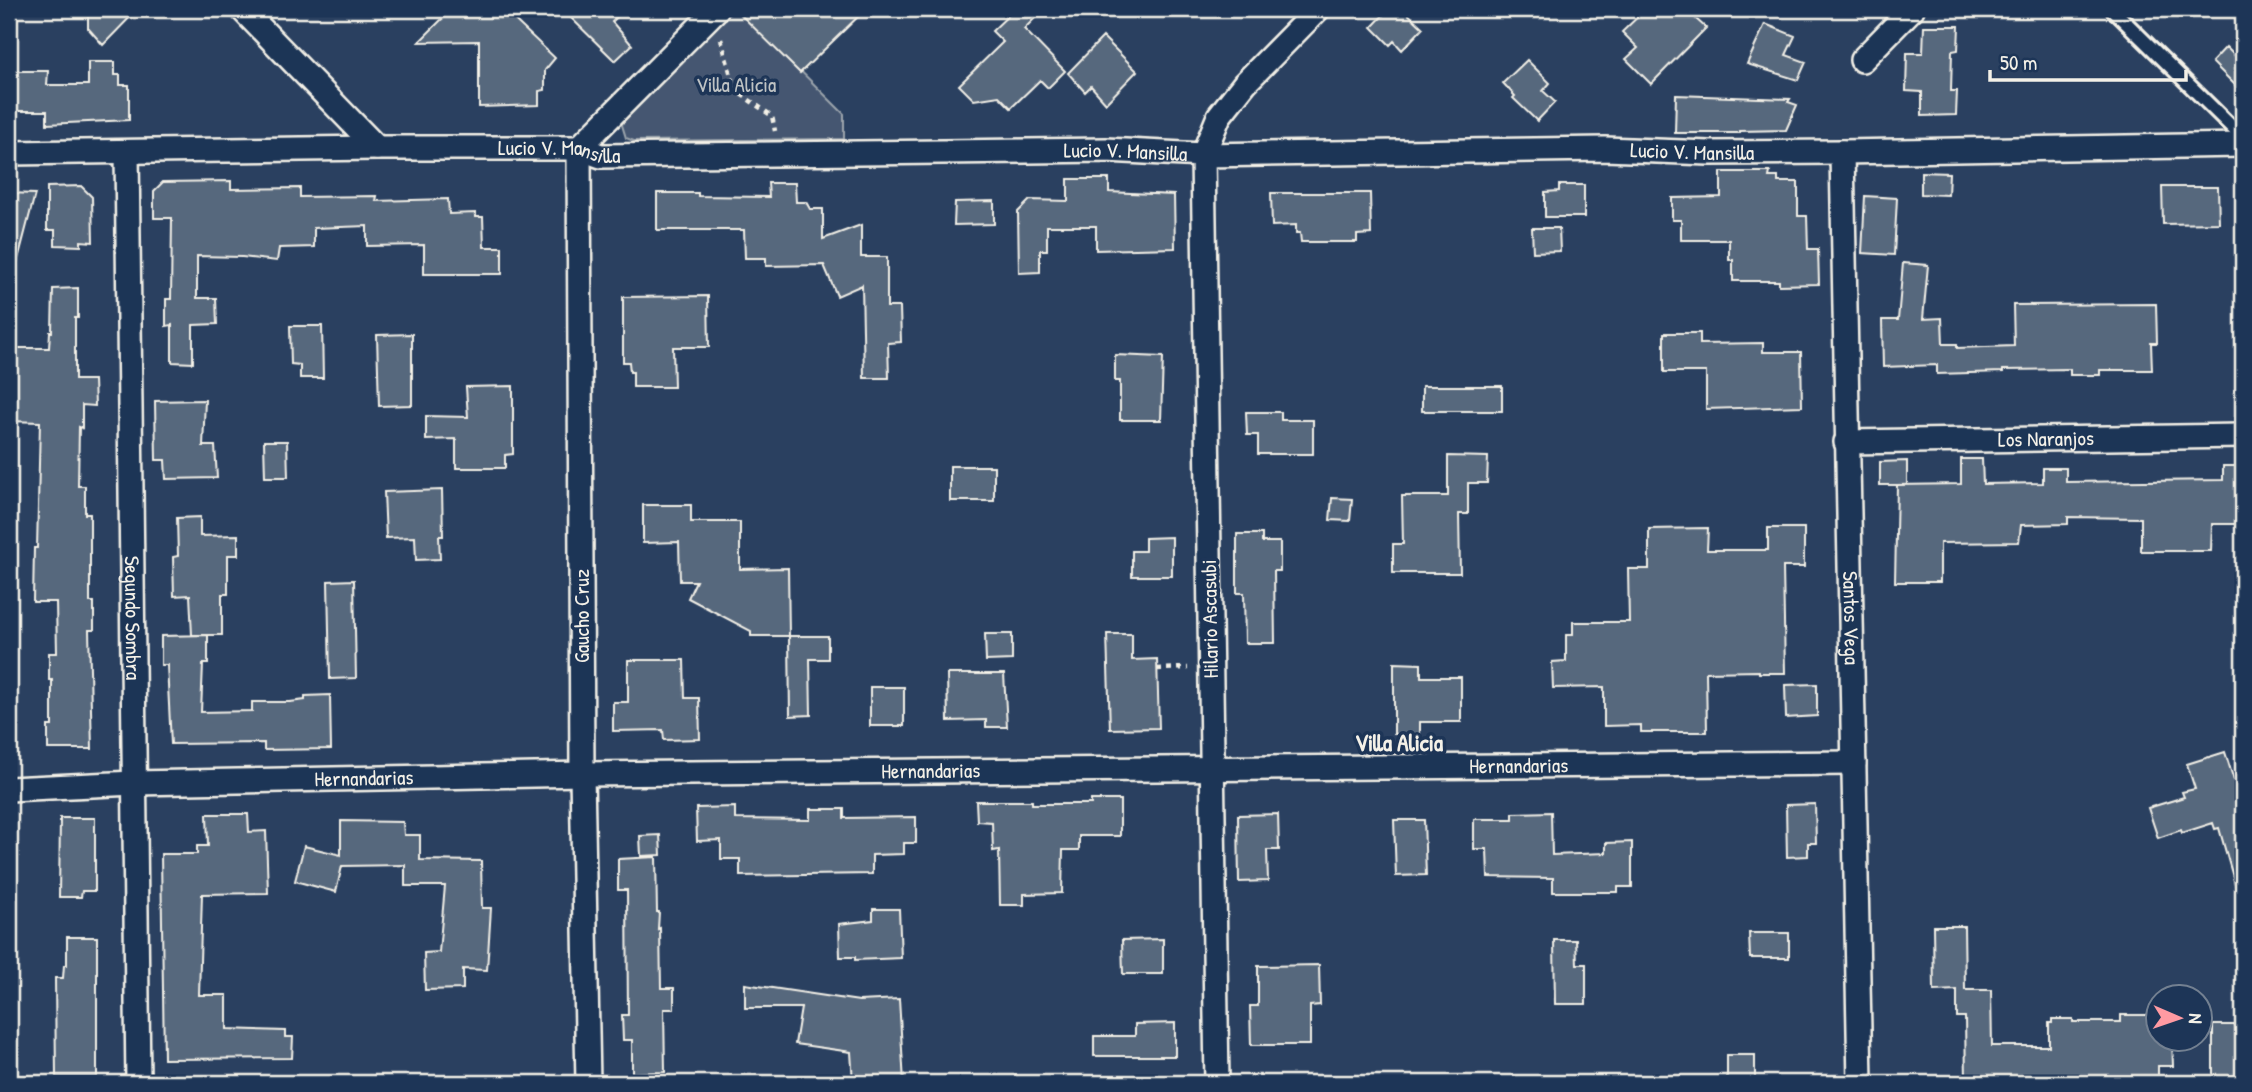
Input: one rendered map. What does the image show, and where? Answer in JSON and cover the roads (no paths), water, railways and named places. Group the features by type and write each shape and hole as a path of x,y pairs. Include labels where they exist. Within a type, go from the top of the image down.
{"street":[{"path":"242,9 377,148"},
{"path":"579,148 717,9"},
{"path":"1203,155 1219,116 1245,83 1318,9"},
{"path":"1862,60 1912,9"},
{"name":"Lucio V. Mansilla","path":"9,153 579,148 601,156 1106,149 1203,155 1605,149 1709,153 1842,152 2243,145"},
{"name":"Gaucho Cruz","path":"579,148 583,774 589,1083"},
{"name":"Segundo Sombra","path":"127,152 138,1083"},
{"name":"Santos Vega","path":"1842,152 1860,1083"},
{"name":"Hilario Ascasubi","path":"1203,155 1217,1083"},
{"name":"Los Naranjos","path":"1846,442 2243,436"},
{"name":"Hernandarias","path":"9,789 134,783 583,774 1854,763"}],"lane":[{"path":"2112,9 2243,138"}],"district":[{"name":"Villa Alicia","path":"1399,743"}]}
